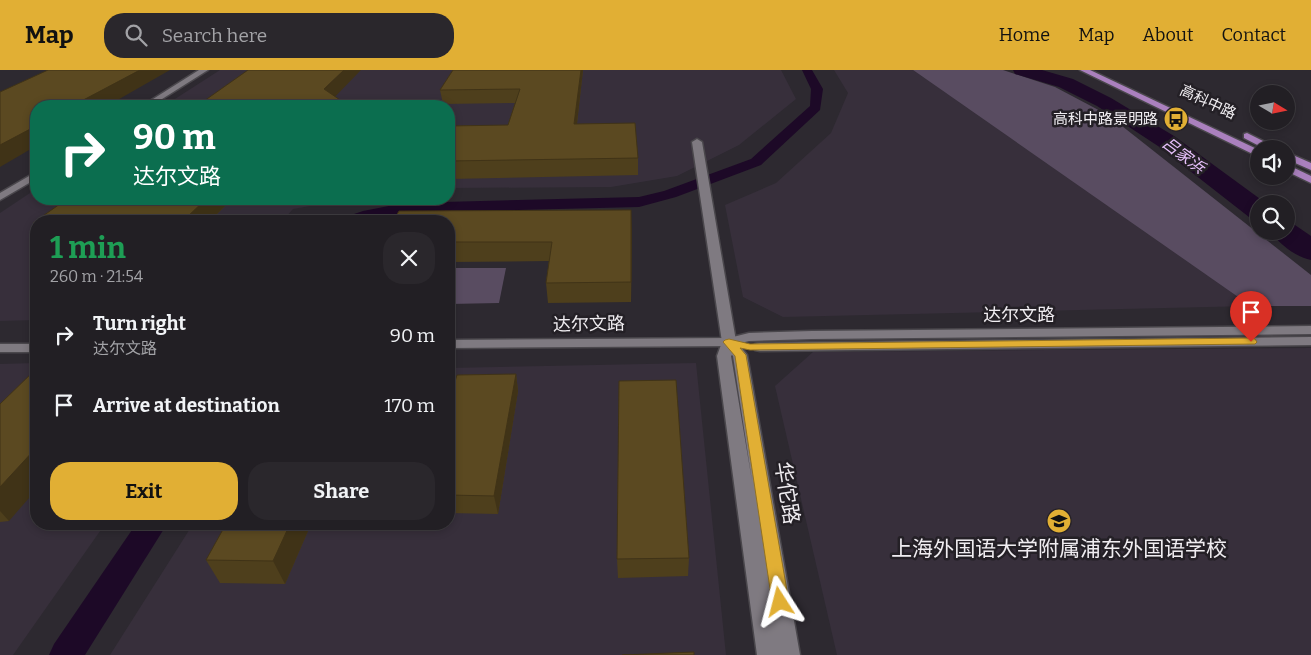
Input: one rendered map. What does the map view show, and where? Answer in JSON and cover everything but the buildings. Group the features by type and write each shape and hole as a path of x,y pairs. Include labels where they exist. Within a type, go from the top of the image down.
{"main road":[{"name":"高科中路","path":"1084,70 1250,150"},
{"path":"1102,70 1151,92"},
{"name":"高科中路","path":"1241,134 1253,140"},
{"path":"1295,159 1311,167"},
{"path":"1295,172 1311,180"}],"street":[{"path":"156,100 204,70"},
{"name":"华佗路","path":"697,142 729,342 724,356 768,655"},
{"path":"0,197 30,178"},
{"name":"达尔文路","path":"455,344 729,342 749,337 812,335 1311,330"},
{"name":"达尔文路","path":"729,342 750,347 1311,341"},
{"name":"华佗路","path":"729,342 740,355 789,655"},
{"path":"0,348 30,348"}],"shaded area":[{"path":"220,70 781,70 796,99 739,145 677,176 611,187 455,188 455,100 173,100"},
{"path":"834,70 913,70 1251,306 783,317 743,297 725,205 776,183 831,133 848,93"},
{"path":"913,70 1003,70 1055,87 1108,115 1250,227 1250,240 1267,240 1311,275 1311,306 1251,306"},
{"path":"30,193 30,205 316,205 293,209 288,215 30,215 30,320 0,321 0,213"},
{"path":"455,268 506,268 499,303 455,304"},
{"name":"上海外国语大学附属浦东外国语学校","path":"1311,348 1311,655 837,655 775,386 813,352"},
{"path":"30,363 30,530 101,530 13,655 0,655 0,364"},
{"path":"696,363 726,655 110,655 189,530 455,530 455,368"}],"waterway":[{"path":"369,215 404,208 639,202 670,194 756,162 816,107 817,89 807,70"},
{"name":"吕家浜","path":"1022,70 1066,83 1104,102 1166,141 1250,204"},
{"name":"吕家浜","path":"1295,239 1311,251"},
{"path":"66,655 148,530"}],"place":[{"name":"高科中路景明路","path":"1176,119"},
{"name":"上海外国语大学附属浦东外国语学校","path":"1059,521"}],"route":[{"path":"780,602 760,466 740,355 729,342 750,347 1251,342"}]}
